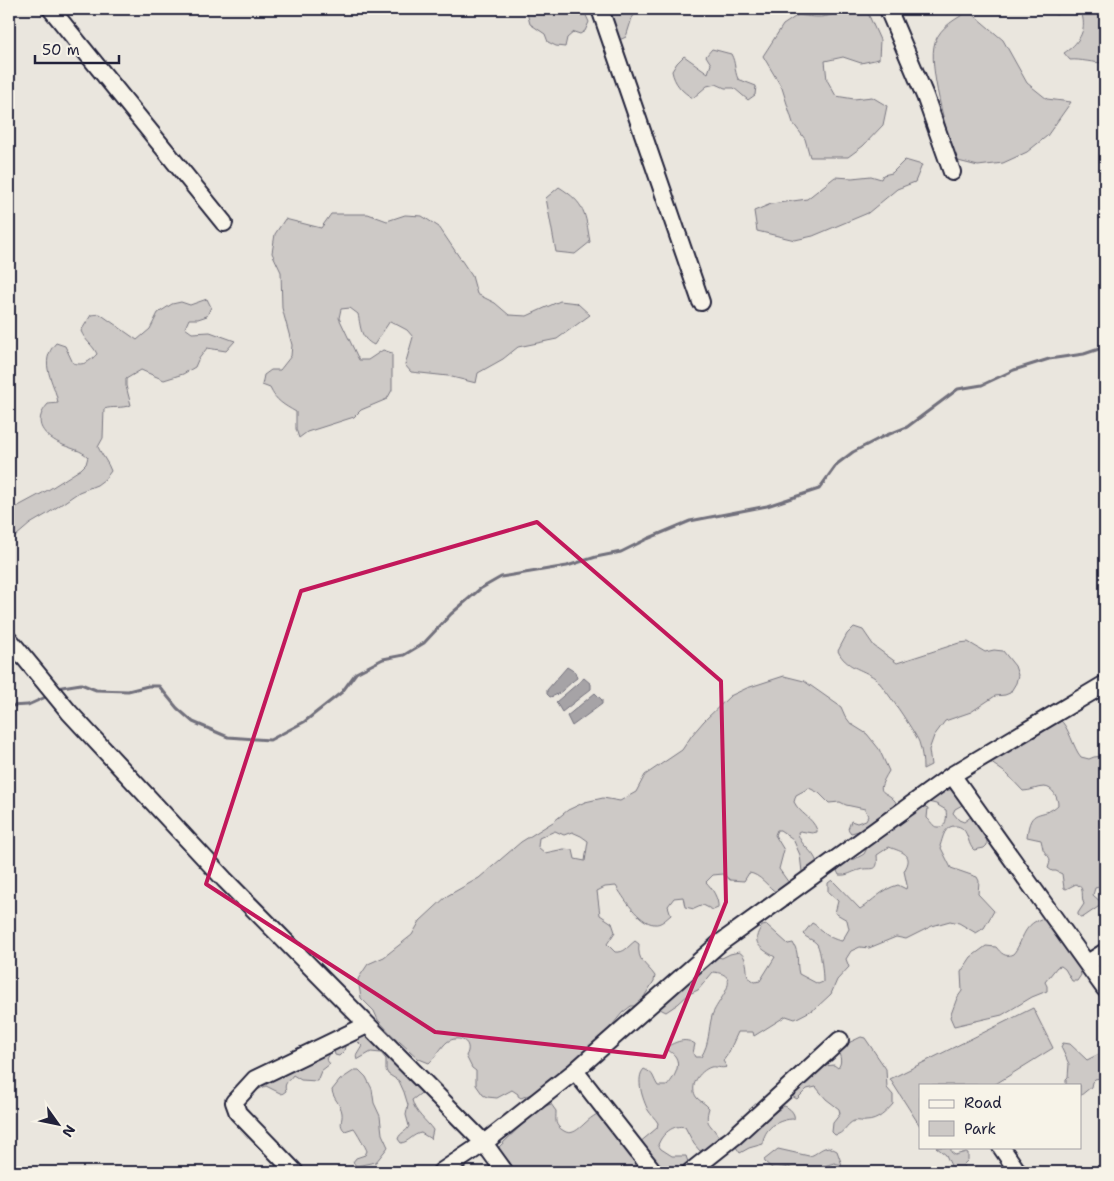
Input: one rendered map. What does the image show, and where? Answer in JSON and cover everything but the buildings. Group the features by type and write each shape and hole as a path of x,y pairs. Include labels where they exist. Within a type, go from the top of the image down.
{"street":[{"path":"51,9 224,223"},
{"path":"600,9 702,302"},
{"path":"888,9 925,96 952,172"},
{"path":"9,639 69,712 225,880 484,1143 505,1172"},
{"path":"441,1172 484,1143 575,1071 720,942 952,775 1105,684"},
{"path":"952,775 1105,989"},
{"path":"1088,963 1105,952"},
{"path":"295,1172 238,1113 234,1102 255,1079 367,1025"},
{"path":"690,1172 734,1137 840,1040"},
{"path":"575,1071 654,1172"},
{"path":"1002,1148 1018,1172"}],"highlighted area":[{"path":"537,522 721,681 726,902 664,1057 435,1032 206,884 301,591"}],"green space":[{"path":"526,9 583,9 589,22 585,31 580,34 574,32 567,38 565,47 556,46 548,42 545,34 530,24"},
{"path":"617,9 639,9 632,18 626,37 617,41 607,20"},
{"path":"841,9 866,9 880,40 879,59 861,63 843,57 825,61 827,80 836,96 854,99 872,97 887,106 883,125 863,146 848,157 810,157 805,139 793,123 782,88 763,56 783,25 798,15 826,16"},
{"path":"1048,9 1105,9 1105,63 1070,60 1064,53 1080,37 1083,26 1082,15 1069,10 1056,15"},
{"path":"969,11 1003,40 1027,83 1047,99 1071,102 1047,136 1027,152 1003,163 978,166 954,160 939,100 933,52 935,42 945,27"},
{"path":"712,49 731,54 738,79 756,86 755,95 748,100 734,88 725,88 716,84 707,86 693,98 682,90 672,71 677,63 684,56 708,73 711,64 706,56"},
{"path":"905,160 922,165 915,182 897,189 868,213 813,236 795,240 757,231 754,211 771,204 807,199 835,177 871,176 881,179 883,175 892,173"},
{"path":"559,187 579,204 587,224 590,242 575,254 556,252 546,198"},
{"path":"331,214 368,214 387,221 405,215 422,216 439,227 472,276 477,294 495,303 509,315 527,316 560,301 577,303 590,315 557,339 518,347 503,359 478,373 476,383 448,376 411,372 405,365 413,337 407,330 390,321 374,345 364,336 358,314 350,308 341,309 339,318 359,360 368,360 383,350 392,353 392,390 387,399 361,410 354,417 307,432 299,438 296,429 296,412 284,405 270,388 262,385 264,375 271,370 280,370 291,356 292,345 282,308 281,272 272,253 275,234 285,219 321,228"},
{"path":"207,299 211,307 207,316 189,319 185,328 192,333 210,332 235,341 226,351 207,348 195,367 183,374 164,380 141,370 126,379 131,405 104,409 103,438 98,447 111,471 97,485 79,492 30,524 9,542 9,511 48,490 81,469 86,464 88,457 50,437 45,433 40,423 40,417 48,404 58,403 47,365 51,350 56,343 65,346 73,363 83,364 97,354 81,331 91,315 100,314 137,340 150,329 158,313 172,304 181,302 190,305"},
{"path":"854,627 863,630 874,646 897,663 959,643 968,642 985,652 1003,651 1015,666 1018,675 1016,683 1010,693 995,696 971,712 945,721 934,736 929,750 931,765 923,769 919,742 879,682 845,661 838,651 847,634"},
{"path":"784,676 804,681 841,707 851,724 867,734 879,749 889,771 881,789 897,804 875,819 867,829 851,833 848,829 851,821 857,823 866,820 868,816 865,809 840,802 829,803 819,793 809,788 796,795 794,802 817,830 817,832 812,833 798,832 801,841 817,863 804,873 802,872 800,855 793,839 777,830 775,835 784,850 779,869 789,883 777,893 753,874 749,873 744,881 730,880 723,874 713,875 706,882 715,894 718,908 713,910 703,905 694,909 685,907 683,897 674,898 668,906 671,915 659,924 654,924 648,923 637,914 616,886 605,887 597,891 600,915 612,923 615,932 607,944 615,952 621,952 635,941 639,944 639,955 655,976 654,981 640,1003 636,1006 631,1006 622,1013 583,1055 573,1060 555,1079 539,1091 521,1098 512,1090 497,1098 487,1097 483,1095 476,1085 476,1071 472,1068 466,1056 468,1047 464,1041 456,1039 447,1042 429,1063 419,1059 391,1034 378,1020 374,1011 361,998 358,979 368,964 384,957 412,935 420,921 447,896 479,878 521,842 568,810 585,802 603,798 620,801 636,792 645,775 682,750 704,721 730,696 747,688","holes":["555,831 564,835 572,832 588,841 585,861 575,859 573,850 564,849 545,853 538,847 539,838"]},
{"path":"1059,719 1066,727 1081,757 1089,759 1105,756 1105,887 1095,888 1093,895 1102,903 1101,905 1082,918 1078,915 1084,904 1081,888 1076,884 1066,889 1064,888 1062,874 1048,868 1050,859 1043,849 1041,840 1027,837 1031,821 1034,817 1058,805 1054,793 1047,787 1023,791 1007,774 990,762 989,758"},
{"path":"936,789 945,791 954,789 964,804 955,809 953,813 959,820 964,822 972,816 987,835 987,845 984,848 974,850 963,829 958,826 952,826 946,830 940,846 951,868 977,877 979,881 978,894 994,911 984,928 976,933 959,923 950,921 932,926 906,939 896,937 869,948 860,947 851,951 846,959 849,967 837,980 831,994 816,1008 795,1019 786,1016 754,1036 753,1032 738,1032 723,1061 727,1067 711,1067 707,1069 702,1072 694,1084 697,1098 709,1108 707,1118 718,1136 735,1128 714,1144 700,1151 685,1127 672,1128 662,1137 658,1145 672,1156 686,1156 689,1165 683,1172 661,1172 654,1159 642,1152 639,1143 657,1128 658,1123 644,1101 640,1083 641,1073 644,1069 648,1071 652,1074 658,1086 667,1086 674,1076 678,1064 675,1056 666,1047 680,1041 688,1041 695,1044 693,1053 695,1057 701,1057 707,1042 712,1016 726,990 727,978 723,974 713,972 698,990 689,994 666,1012 658,1008 714,956 722,958 739,952 744,957 748,977 755,982 760,981 775,957 761,948 757,941 758,932 762,926 767,925 788,944 793,943 799,974 818,984 823,982 822,962 817,944 803,934 812,923 829,936 842,941 849,929 847,920 835,913 838,901 828,892 828,883 832,880 860,909 882,892 892,887 898,885 906,889 904,871 908,857 902,852 889,847 877,855 877,865 873,868 842,875 839,875 837,871 847,861 864,854 870,842 883,836 885,830 923,806 928,808 927,818 933,825 936,827 943,826 946,819 946,810 928,802"},
{"path":"1041,919 1049,923 1078,960 1081,975 1077,981 1072,981 1061,966 1057,967 1045,982 1047,991 1032,997 1002,1015 954,1026 950,1017 957,998 962,991 961,972 971,957 986,946 996,947 1005,955 1013,954 1030,925"},
{"path":"1033,1008 1053,1048 996,1084 919,1084 919,1124 890,1079"},
{"path":"357,1023 411,1081 424,1091 412,1100 418,1113 433,1130 431,1139 421,1133 401,1143 398,1139 409,1126 406,1115 408,1105 404,1092 399,1081 388,1074 386,1059 381,1053 371,1052 357,1060 356,1056 362,1046 353,1037 346,1042 344,1051 339,1056 335,1055 333,1046 326,1059 330,1064 321,1071 317,1081 301,1080 293,1075 286,1084 286,1091 282,1094 266,1086 257,1090 252,1089 283,1075 285,1071"},
{"path":"861,1037 865,1038 886,1069 887,1088 893,1095 893,1104 878,1118 870,1121 854,1121 841,1133 835,1135 832,1132 833,1123 840,1114 839,1109 826,1099 816,1087 807,1089 797,1099 788,1094 825,1066 834,1065 838,1068 841,1060 838,1052 844,1045"},
{"path":"1063,1043 1070,1044 1087,1060 1105,1051 1105,1084 1100,1078 1095,1079 1091,1087 1082,1094 1082,1084 1066,1084 1069,1064 1061,1047"},
{"path":"355,1070 359,1070 366,1077 372,1089 374,1103 380,1116 382,1134 388,1147 376,1162 356,1166 353,1162 356,1158 365,1155 367,1151 354,1128 345,1131 343,1129 341,1125 341,1110 332,1090 340,1080"},
{"path":"551,1104 556,1111 557,1125 569,1133 577,1130 591,1118 601,1113 648,1172 517,1172 506,1163 498,1151 499,1147 538,1109"},
{"path":"784,1106 792,1111 794,1119 788,1119 773,1126 766,1133 763,1144 740,1153 736,1147 755,1127"},
{"path":"829,1147 837,1151 842,1165 834,1163 805,1172 796,1172 789,1167 774,1170 764,1160 778,1149 809,1156"},
{"path":"937,1148 951,1148 951,1152 955,1155 968,1153 968,1160 963,1165 966,1172 954,1172 946,1155"}],"shaded area":[{"path":"567,667 575,672 577,678 561,692 550,697 547,694 547,690"},
{"path":"584,678 591,684 591,689 562,712 556,702"},
{"path":"595,693 602,700 602,704 572,726 567,716"}],"waterway":[{"path":"57,690 62,687 81,684 96,690 128,691 148,686 159,686 177,708 193,722 228,737 270,740 304,722 342,692 356,673 383,659 404,655 424,643 451,614 480,589 501,577 567,566 621,552 690,521 767,506 819,489 837,464 853,452 907,427 958,389 982,385 1014,370 1049,359 1084,354 1105,347"},
{"path":"9,706 28,705 48,696"}]}
